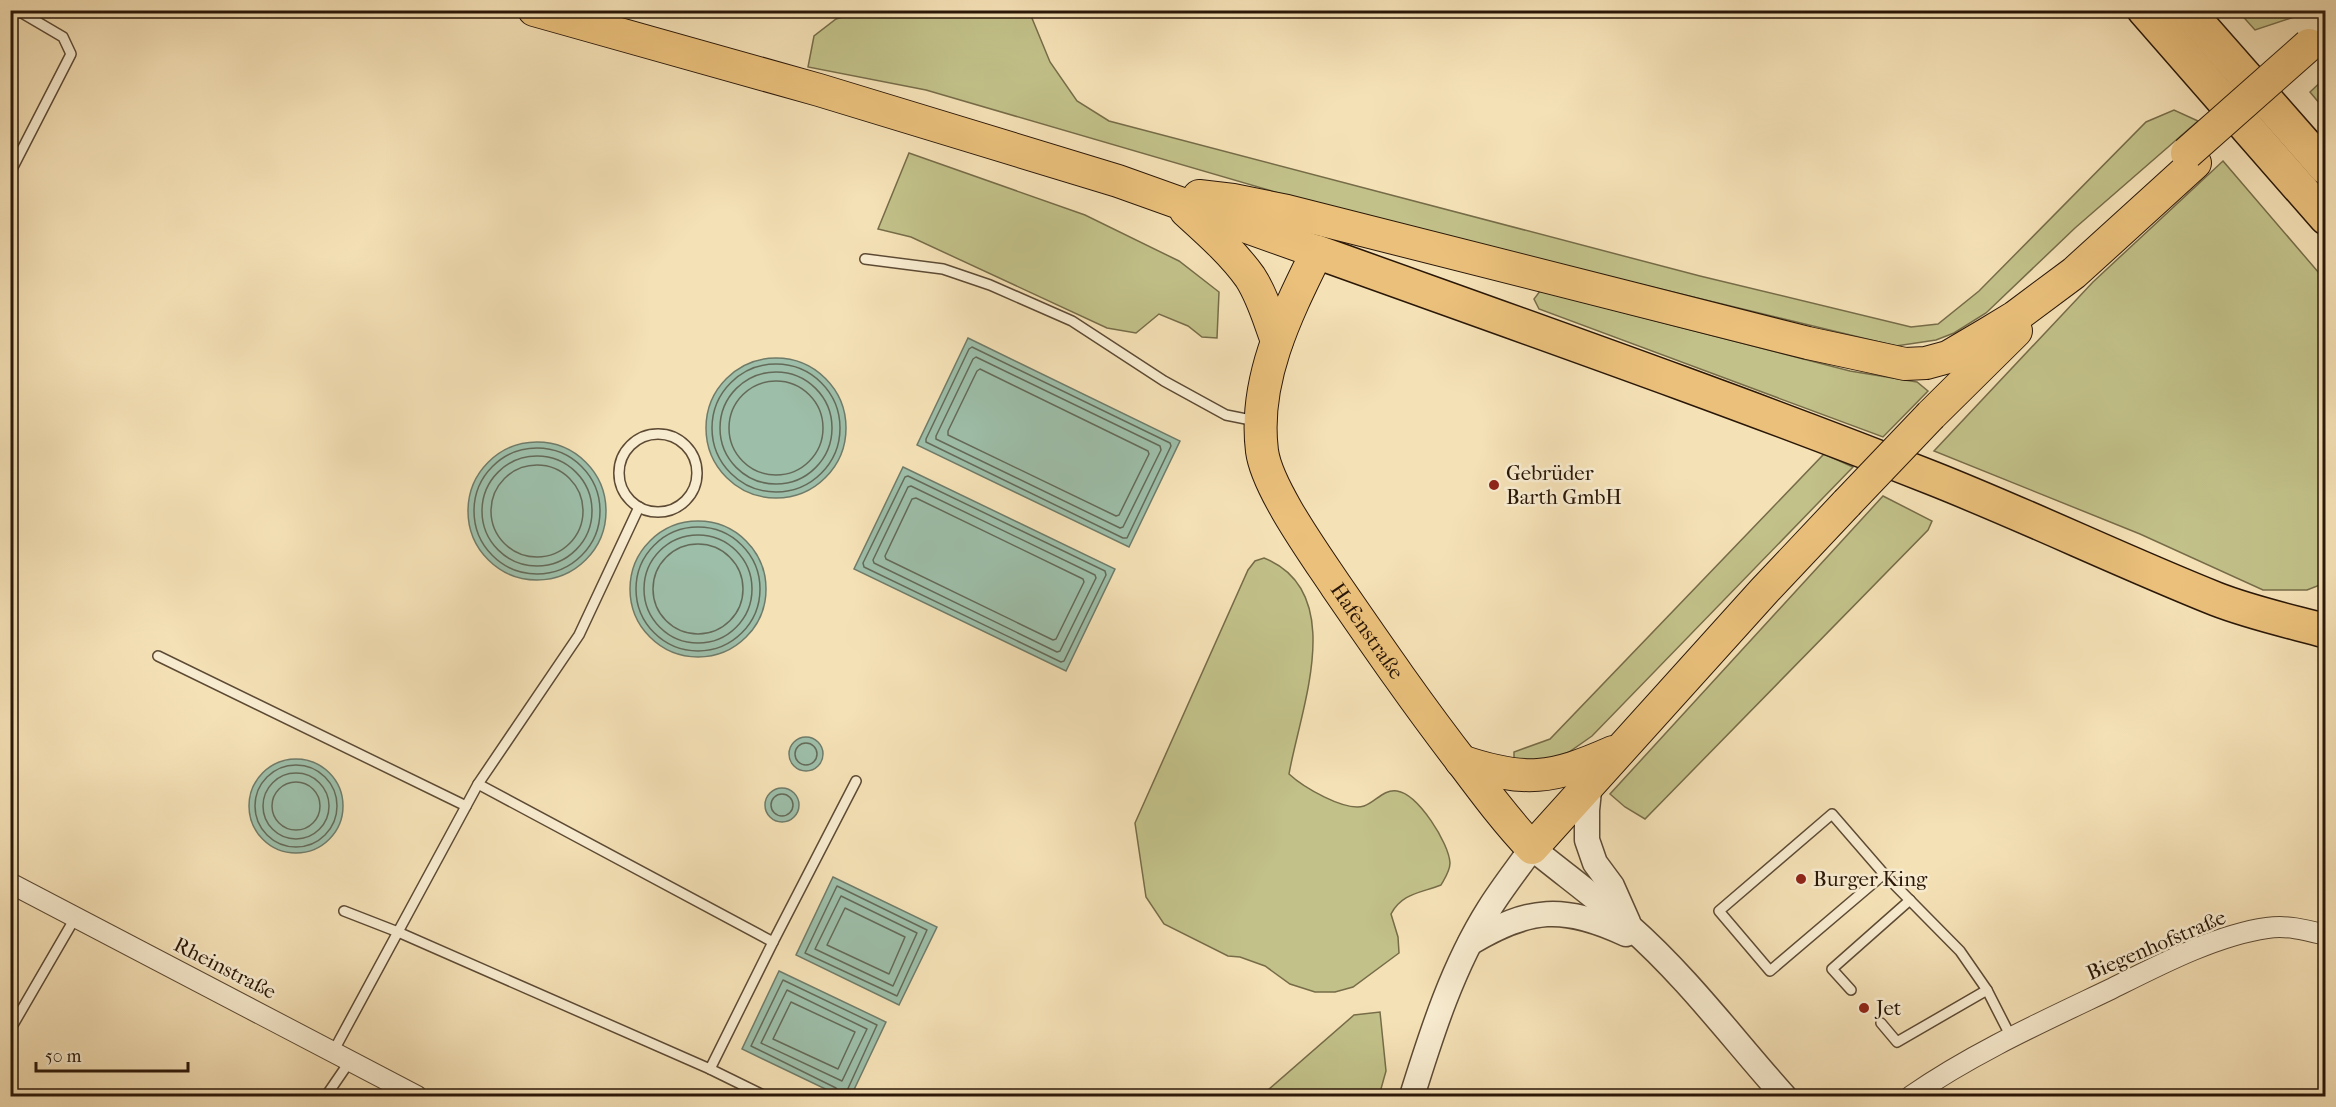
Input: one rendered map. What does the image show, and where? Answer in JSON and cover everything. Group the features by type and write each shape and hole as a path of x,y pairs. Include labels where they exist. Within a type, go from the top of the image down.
{"highway":[{"path":"2144,10 2323,217"},
{"path":"2187,10 2325,168"},
{"path":"1317,252 1635,365 1857,448 1989,500 2218,599 2268,616 2325,631"},
{"path":"2268,616 2325,606"}],"main road":[{"path":"534,10 819,90 1147,191 1317,252"},
{"path":"1532,848 1621,748 1931,415 2191,158 2319,46"},
{"path":"1147,191 1233,200 1287,211 1808,343 1905,364 1926,363 1948,357 2014,317 2074,273"},
{"path":"1176,202 1230,252 1251,279 1262,300 1277,341"},
{"name":"Hafenstraße","path":"1317,252 1277,341 1264,387 1261,422 1263,453 1269,472 1294,520 1405,687 1515,830 1532,848"},
{"path":"1461,761 1494,773 1533,777 1559,773 1621,748"}],"street":[{"path":"1590,782 1587,840 1595,863 1612,886 1630,927"},
{"path":"1412,1096 1431,1035 1470,943 1489,908 1532,848 1630,927 1720,1019 1784,1096"},
{"name":"Rheinstraße","path":"10,883 417,1096"},
{"path":"1470,943 1498,926 1528,915 1566,914 1602,923 1648,945"},
{"name":"Biegenhofstraße","path":"1911,1096 1948,1070 2012,1037 2161,964 2230,937 2266,928 2291,927 2325,935"}],"lane":[{"path":"10,173 71,54 63,38 17,10"},
{"path":"865,259 943,268 990,285 1072,321 1164,381 1226,416 1261,422"},
{"path":"652,434 664,434 676,438 693,456 696,479 692,491 685,501 663,512 639,507 630,500 621,484 619,466 623,454 640,438 652,434"},
{"path":"326,1096 341,1056 398,932 478,784 579,635 639,507"},
{"path":"158,656 466,806"},
{"path":"710,1069 772,942 856,781"},
{"path":"478,784 772,942"},
{"path":"1884,874 1770,971 1719,911 1832,814 1884,874 1960,951 1987,990 2012,1037"},
{"path":"1851,990 1832,969 1910,900"},
{"path":"344,911 398,932 710,1069 765,1096"},
{"path":"10,1030 75,918"},
{"path":"1881,1023 1897,1042 1987,990"}],"shaded area":[{"path":"863,11 1029,11 1050,62 1077,101 1109,121 1700,276 1911,327 1938,324 1979,291 2146,122 2174,110 2198,121 2075,228 1986,313 1954,333 1936,340 1896,346 1354,215 926,90 808,67 814,36 836,19"},
{"path":"2238,11 2306,11 2255,30"},
{"path":"2325,78 2325,110 2310,92"},
{"path":"909,153 1085,215 1179,261 1219,292 1217,338 1202,337 1188,326 1159,314 1136,333 1107,328 911,237 878,229"},
{"path":"2223,161 2325,280 2325,583 2307,590 2263,590 2140,534 1934,451 2093,282"},
{"path":"1540,291 1850,371 1917,382 1928,391 1883,437 1539,309 1534,299"},
{"path":"1824,454 1853,467 1592,736 1569,752 1543,764 1514,763 1514,752 1550,739"},
{"path":"1883,496 1932,521 1928,530 1645,819 1625,807 1610,794"},
{"path":"1264,558 1290,574 1305,597 1312,624 1312,655 1308,686 1289,774 1325,797 1356,807 1364,806 1388,792 1397,791 1405,794 1423,810 1431,821 1444,844 1450,863 1441,885 1406,898 1395,907 1391,914 1398,937 1399,953 1353,987 1335,992 1315,992 1290,984 1265,966 1240,957 1228,956 1164,924 1146,897 1135,823 1248,570 1255,561"},
{"path":"1380,1012 1386,1071 1379,1096 1261,1096 1354,1015"}],"water":[{"path":"968,338 1180,441 1129,547 917,445"},
{"path":"776,358 803,364 815,370 825,379 834,389 840,401 846,428 840,455 834,467 825,477 815,486 803,492 776,498 749,492 737,486 727,477 718,467 712,455 706,428 712,401 718,389 727,379 737,370 749,364"},
{"path":"537,442 563,448 586,462 600,485 606,511 600,537 586,560 563,574 537,580 511,574 488,560 474,537 468,511 474,485 488,462 511,448"},
{"path":"903,467 1115,569 1066,671 854,569"},
{"path":"698,521 724,526 746,541 761,563 766,589 761,615 746,637 724,652 698,657 672,652 650,637 635,615 630,589 635,563 650,541 672,526"},
{"path":"806,737 818,742 823,754 818,766 806,771 794,766 789,754 794,742"},
{"path":"296,759 314,763 329,773 339,788 343,806 339,824 329,839 314,849 296,853 278,849 263,839 253,824 249,806 253,788 263,773 278,763"},
{"path":"782,788 794,793 799,805 794,817 782,822 770,817 765,805 770,793"},
{"path":"833,877 937,927 899,1005 796,955"},
{"path":"779,971 886,1022 851,1096 840,1096 742,1049"}],"place":[{"name":"Gebrüder Barth GmbH","path":"1494,485"},
{"name":"Burger King","path":"1801,879"},
{"name":"Jet","path":"1864,1008"}]}
